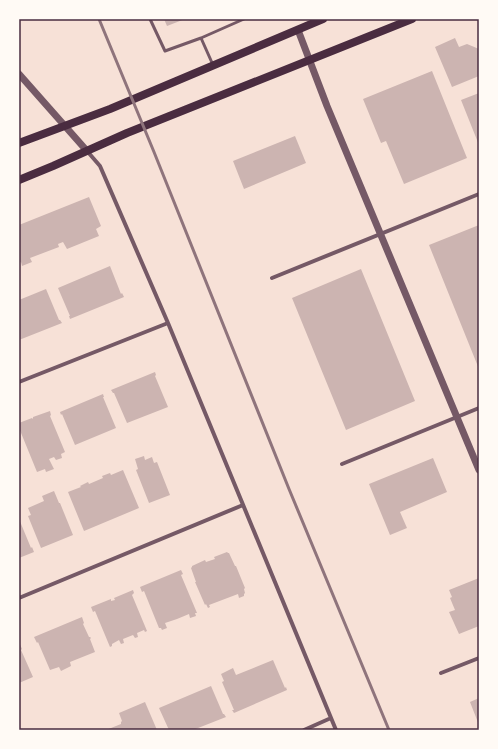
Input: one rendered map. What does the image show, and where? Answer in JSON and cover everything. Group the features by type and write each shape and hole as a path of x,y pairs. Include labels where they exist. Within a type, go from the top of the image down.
{"main road":[{"path":"19,143 110,109 323,19"},
{"path":"19,180 166,117 412,19"}],"street":[{"path":"298,30 327,106 479,470"},
{"path":"19,74 100,166 168,323 336,730"},
{"path":"272,278 479,194"},
{"path":"19,382 168,323"},
{"path":"342,464 479,408"},
{"path":"19,598 243,505"},
{"path":"441,673 479,658"},
{"path":"304,730 331,718"}],"lane":[{"path":"150,19 165,51 201,38 244,19"},
{"path":"201,38 213,66"}],"building":[{"path":"164,19 185,19 167,26"},
{"path":"455,38 459,47 467,44 479,49 479,76 452,87 435,47"},
{"path":"432,71 467,158 404,184 386,141 381,143 363,99"},
{"path":"479,93 479,145 461,100"},
{"path":"295,136 306,163 244,189 233,161"},
{"path":"89,197 101,226 96,229 99,236 67,249 63,242 58,244 59,247 30,258 32,262 22,266 21,262 19,263 19,225"},
{"path":"479,225 479,369 429,245"},
{"path":"110,266 121,294 122,293 124,297 70,319 58,288"},
{"path":"361,269 415,401 346,430 292,298"},
{"path":"46,289 59,320 62,323 19,340 19,300"},
{"path":"155,372 155,376 168,407 127,423 114,393 111,390"},
{"path":"103,394 116,428 75,445 60,412"},
{"path":"50,411 50,416 65,452 61,454 62,458 56,460 54,457 49,459 54,469 46,472 45,469 37,472 19,428 19,423 32,418 33,419 33,417"},
{"path":"144,456 145,460 152,457 154,463 157,462 170,495 149,503 136,470 138,469 135,459"},
{"path":"433,458 447,492 400,512 407,528 390,535 369,484"},
{"path":"123,470 139,508 84,531 68,492 81,487 80,486 88,482 89,484 103,478 102,476 110,473 111,475"},
{"path":"54,491 73,535 41,548 28,516 31,515 28,508 44,501 42,496"},
{"path":"19,519 34,552 19,558"},
{"path":"227,552 236,566 245,588 244,596 239,598 238,594 209,605 210,607 208,608 206,604 205,605 195,582 191,568 192,566 205,560 206,562 215,559 214,557"},
{"path":"181,570 183,574 181,575 197,613 195,613 196,616 190,618 189,614 165,623 167,628 162,630 159,628 144,591 142,592 140,587"},
{"path":"479,578 479,626 459,634 449,612 455,610 450,598 452,597 449,590"},
{"path":"133,590 134,593 132,595 147,631 145,632 144,630 137,633 138,637 135,638 133,635 123,639 124,643 121,644 119,640 110,647 95,611 93,612 91,607 111,599 111,601 115,600 114,598"},
{"path":"82,617 83,624 89,637 91,638 90,639 95,652 70,662 71,666 61,671 59,667 50,670 38,642 37,643 34,637"},
{"path":"19,642 33,677 19,683"},
{"path":"273,660 287,690 234,713 222,682 224,681 221,674 233,668 236,675"},
{"path":"211,686 223,714 226,717 193,730 169,730 159,708"},
{"path":"479,698 479,725 470,702"},
{"path":"145,702 157,730 106,730 121,724 122,721 119,713"}],"railway":[{"path":"99,19 289,489 389,730"}]}
